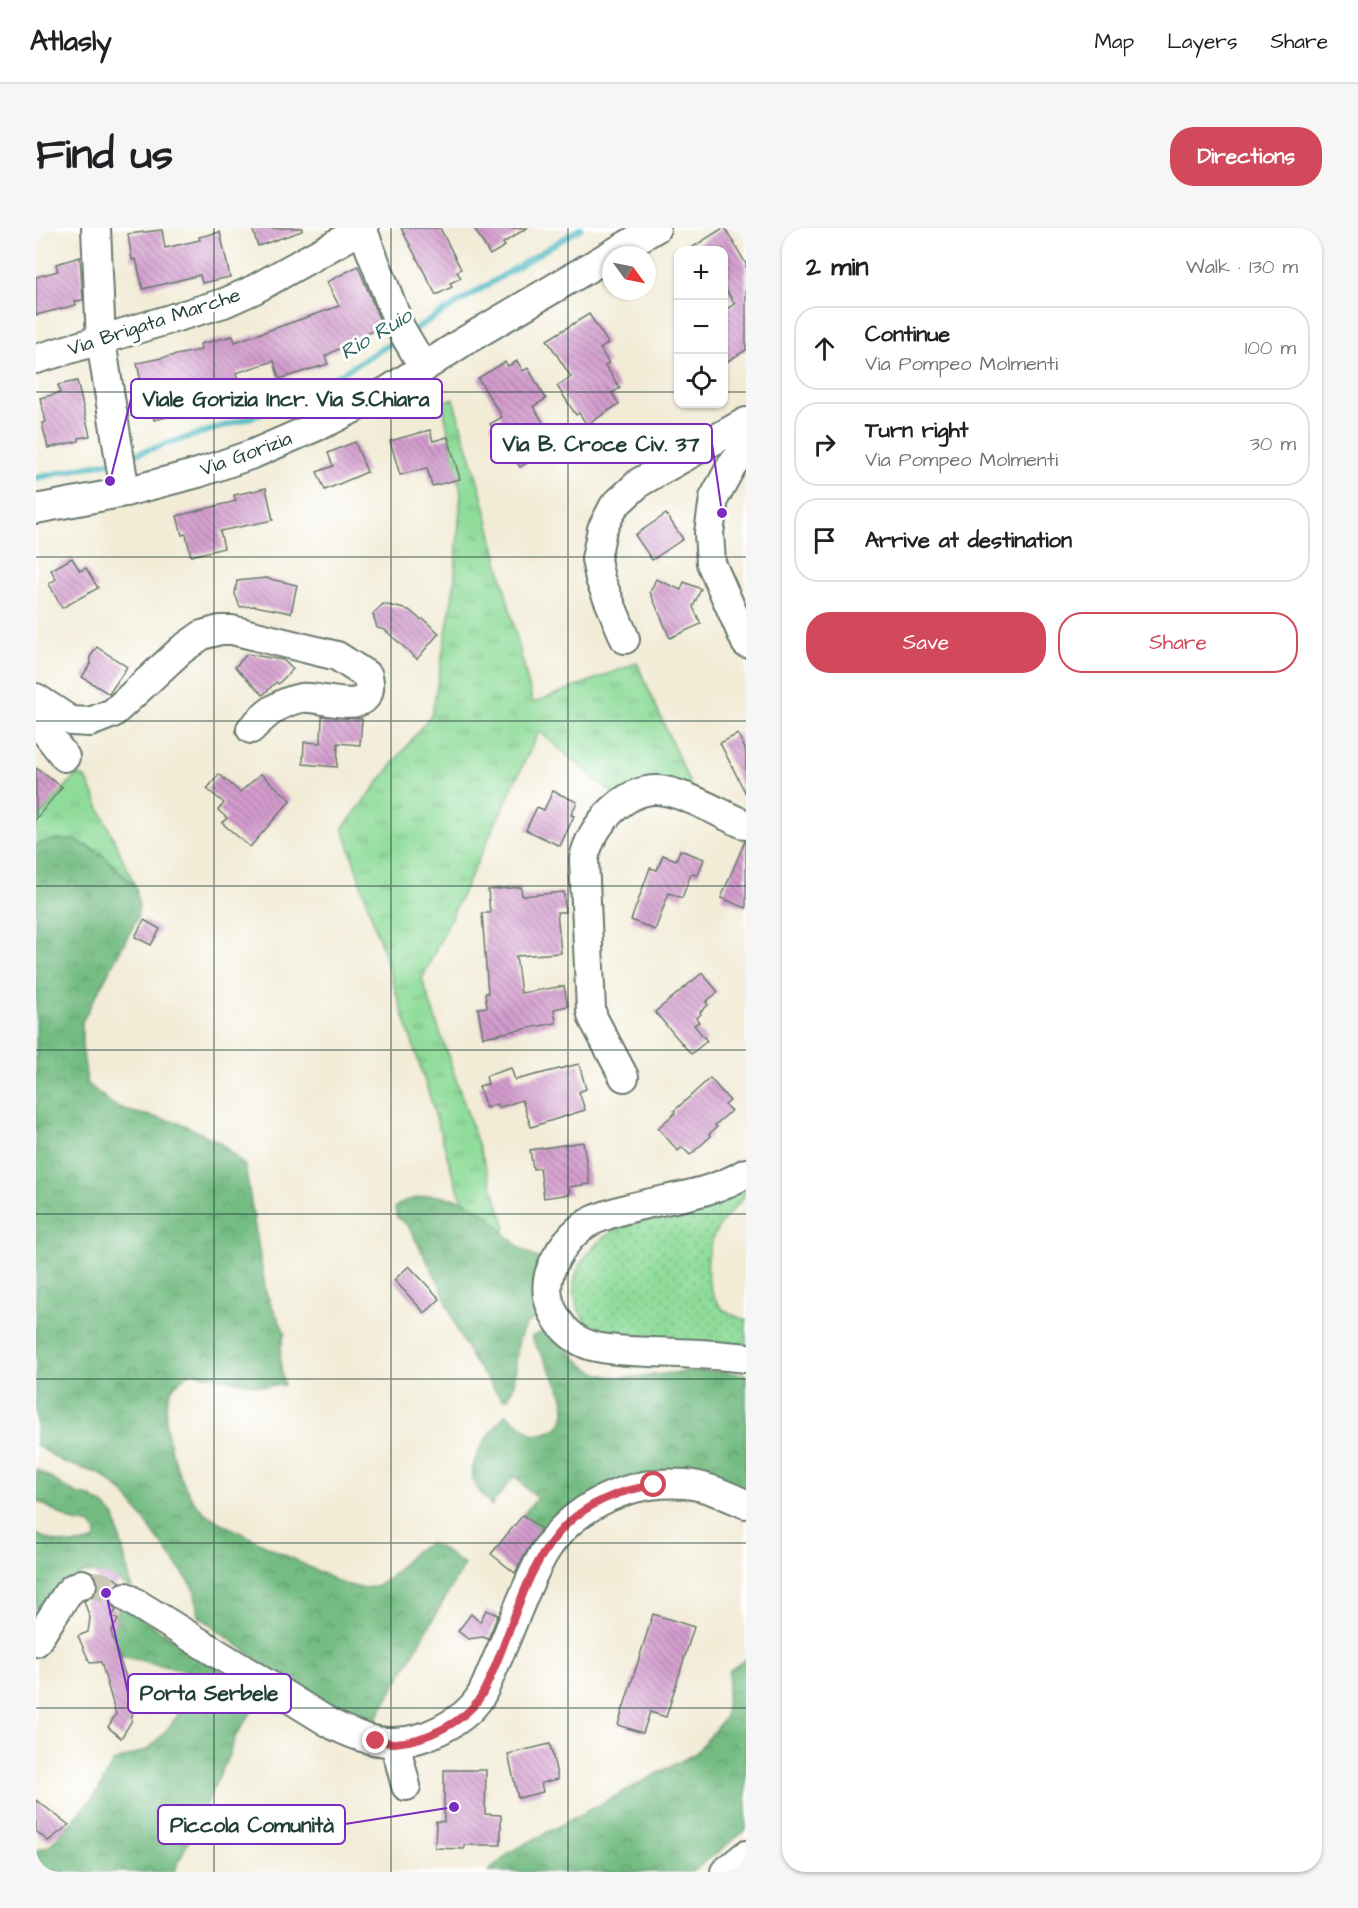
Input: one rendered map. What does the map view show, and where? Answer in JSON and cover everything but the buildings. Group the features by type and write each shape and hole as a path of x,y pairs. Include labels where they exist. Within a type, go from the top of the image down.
{"street":[{"path":"96,228 101,341 121,470"},
{"path":"363,228 400,327 420,362"},
{"name":"Via Brigata Marche","path":"36,359 224,303 253,290 363,228"},
{"name":"Via Gorizia","path":"36,509 121,470 198,473 291,438 357,408 420,362 656,228"},
{"path":"625,639 600,579 596,558 602,530 614,506 640,482 746,422"},
{"path":"746,448 732,465 714,498 709,533 711,563 746,643"},
{"path":"36,698 71,721 90,722 113,713 181,650 202,635 220,630 232,630 337,656 368,676 370,684 367,694 358,702 348,704 304,698 281,703 251,729"},
{"path":"36,720 65,757"},
{"path":"624,1077 591,1010 584,859 587,844 598,825 610,812 643,792 663,790 678,794 746,825"},
{"path":"746,1173 695,1195 619,1210 591,1221 567,1243 557,1258 549,1276 547,1295 551,1309 560,1323 589,1345 613,1350 746,1358"},
{"path":"126,1597 333,1725 352,1734 376,1741 395,1743 443,1729 471,1708 485,1687 540,1560 567,1524 585,1509 617,1493 654,1485 687,1485 724,1494 746,1504"},
{"path":"36,1642 67,1594 82,1584"},
{"path":"395,1743 406,1786"},
{"path":"725,1872 746,1855"}],"green space":[{"path":"453,399 480,488 533,703 637,663 691,786 614,795 539,731 422,979 506,1227 503,1232 489,1216 463,1200 455,1182 343,828 432,714 454,588 461,493 442,401"},
{"path":"78,773 87,780 136,888 114,865 93,849 68,841 36,844 36,820"},
{"path":"56,839 76,840 103,855 136,888 139,906 137,919 82,1022 82,1045 87,1083 112,1104 132,1112 180,1123 219,1142 245,1166 266,1293 285,1333 280,1358 284,1385 262,1386 192,1372 173,1387 167,1403 167,1434 183,1483 201,1509 217,1521 341,1583 360,1588 376,1587 388,1579 415,1551 429,1543 464,1565 371,1728 304,1692 199,1616 194,1588 125,1494 100,1474 63,1462 36,1445 36,844"},
{"path":"746,1188 746,1194 714,1235 709,1253 708,1272 712,1292 721,1307 726,1312 746,1320 746,1346 617,1339 601,1335 590,1327 577,1307 574,1285 579,1267 596,1244 620,1228 698,1211"},
{"path":"431,1195 463,1200 489,1216 520,1248 547,1264 552,1312 531,1321 521,1333 514,1380 508,1398 503,1399 498,1394 473,1360 458,1332 440,1285 408,1226 397,1217 395,1207 404,1201"},
{"path":"554,1326 567,1348 581,1363 596,1372 612,1377 690,1371 746,1374 746,1492 695,1476 548,1535 523,1515 537,1498 514,1476 491,1506 475,1485 473,1468 479,1451 506,1414 534,1435 553,1431 562,1422 565,1409 562,1395 556,1379 531,1337"},
{"path":"36,1469 78,1495 91,1497 104,1505 115,1517 132,1589 108,1577 82,1573 36,1628 36,1534 57,1542 81,1544 95,1540 97,1533 91,1525 71,1521 36,1499"},
{"path":"120,1604 261,1697 235,1737 229,1755 174,1872 36,1872 36,1851 49,1846 79,1814 98,1792 113,1762 149,1749 178,1715 186,1671 117,1655 111,1632 118,1620 115,1617"},
{"path":"746,1659 746,1830 692,1872 488,1872 512,1851 696,1753 725,1717 729,1671"}],"waterway":[{"name":"Rio Ruio","path":"412,331 581,228"},
{"name":"Rio Ruio","path":"126,457 277,409 311,392 398,339"},
{"name":"Rio Ruio","path":"36,478 113,461"}],"tunnel":[{"path":"82,1584 101,1586 126,1597"}],"place":[{"name":"Viale Gorizia Incr. Via S.Chiara","path":"110,481"},
{"name":"Via B. Croce Civ. 37","path":"722,513"},
{"name":"Porta Serbele","path":"106,1593"},
{"name":"Piccola Comunità","path":"454,1807"}],"route":[{"path":"376,1741 395,1743 424,1736 443,1729 471,1708 480,1697 490,1677 540,1560 553,1541 567,1524 585,1509 617,1493 654,1485"}]}
